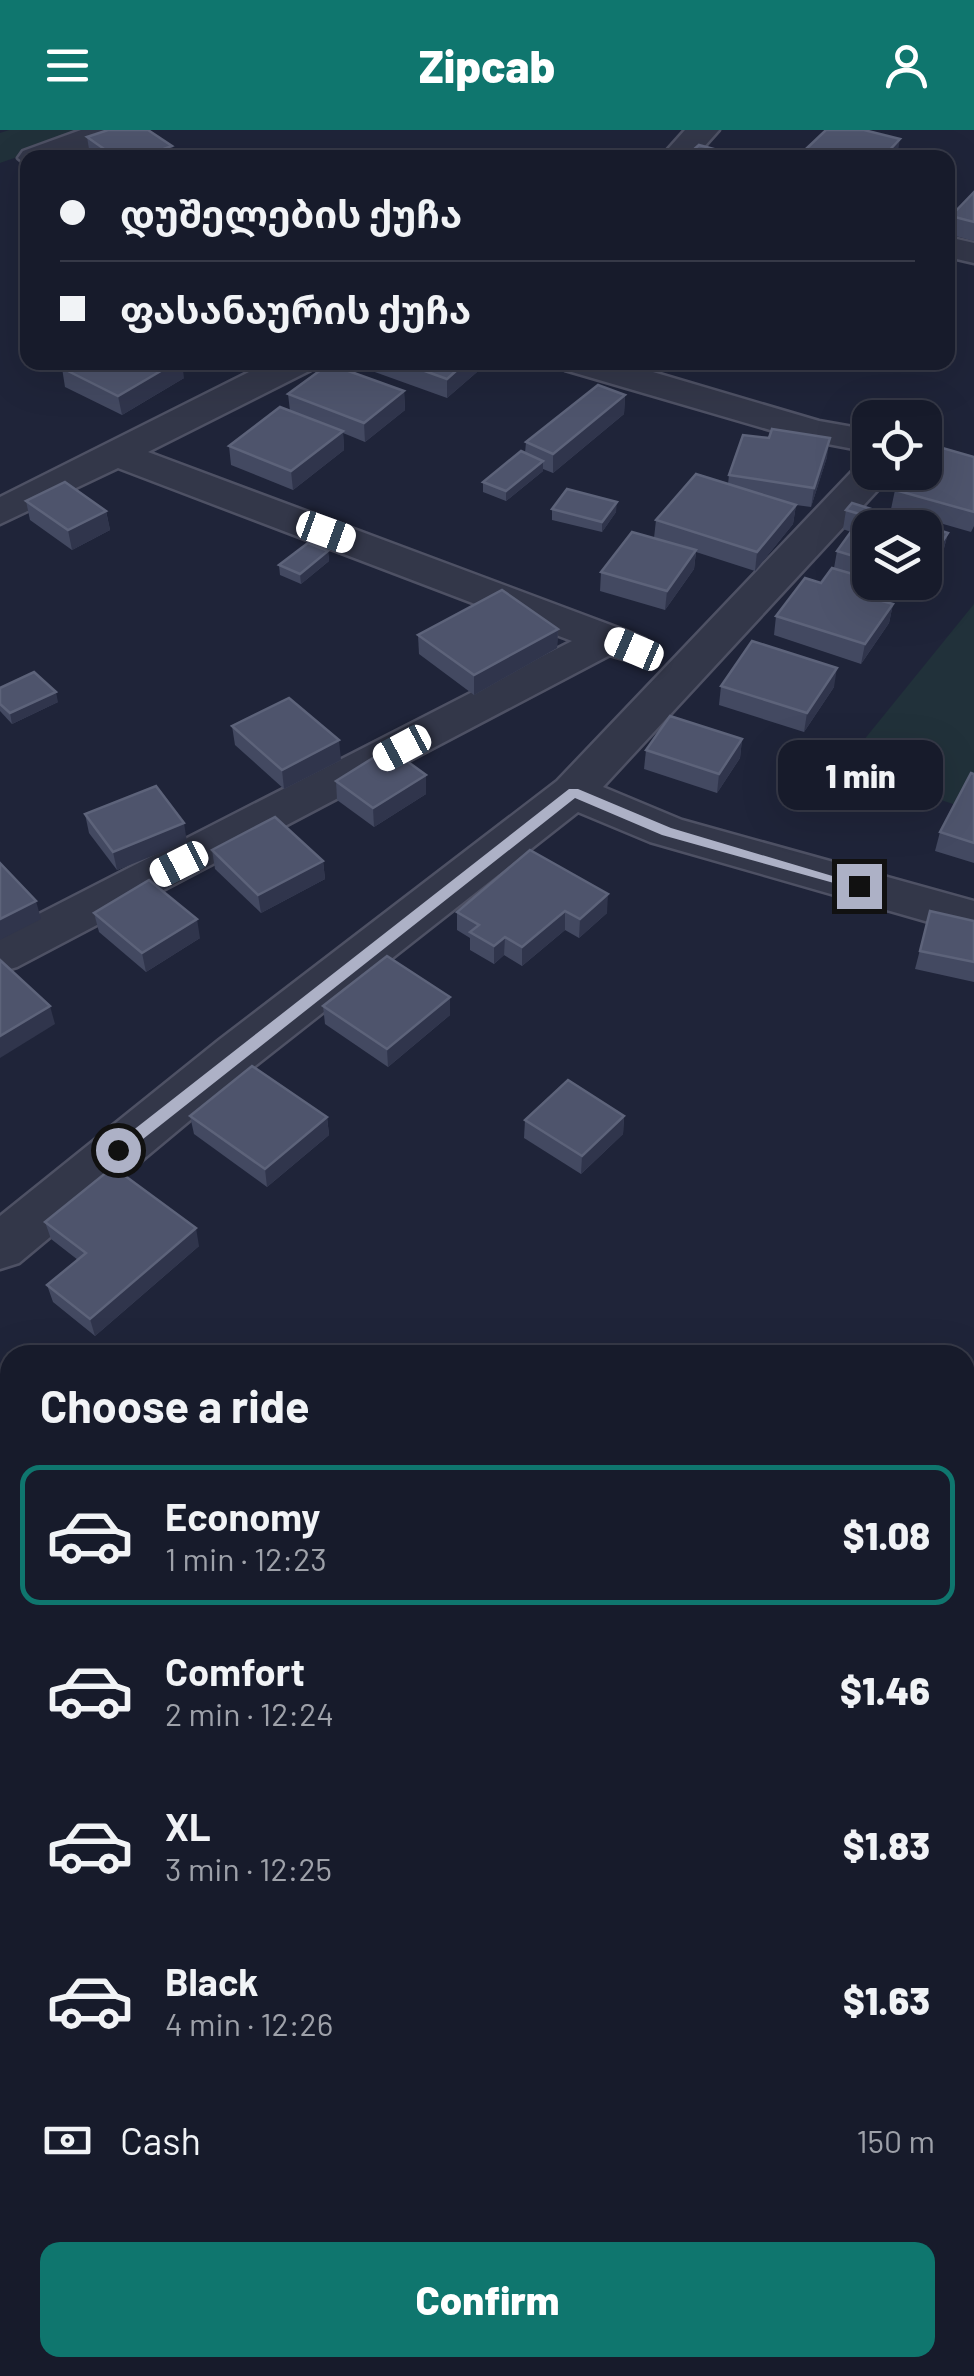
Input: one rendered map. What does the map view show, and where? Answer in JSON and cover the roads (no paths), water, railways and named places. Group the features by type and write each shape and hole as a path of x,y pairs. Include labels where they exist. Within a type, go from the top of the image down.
{"street":[{"path":"56,150 110,130"},
{"path":"684,150 703,130"},
{"path":"0,512 282,370"},
{"path":"605,370 852,438"},
{"path":"114,452 684,671"},
{"path":"0,1247 237,1054 574,792 856,490"},
{"path":"0,955 609,639"},
{"path":"574,792 666,832 974,918"}]}
